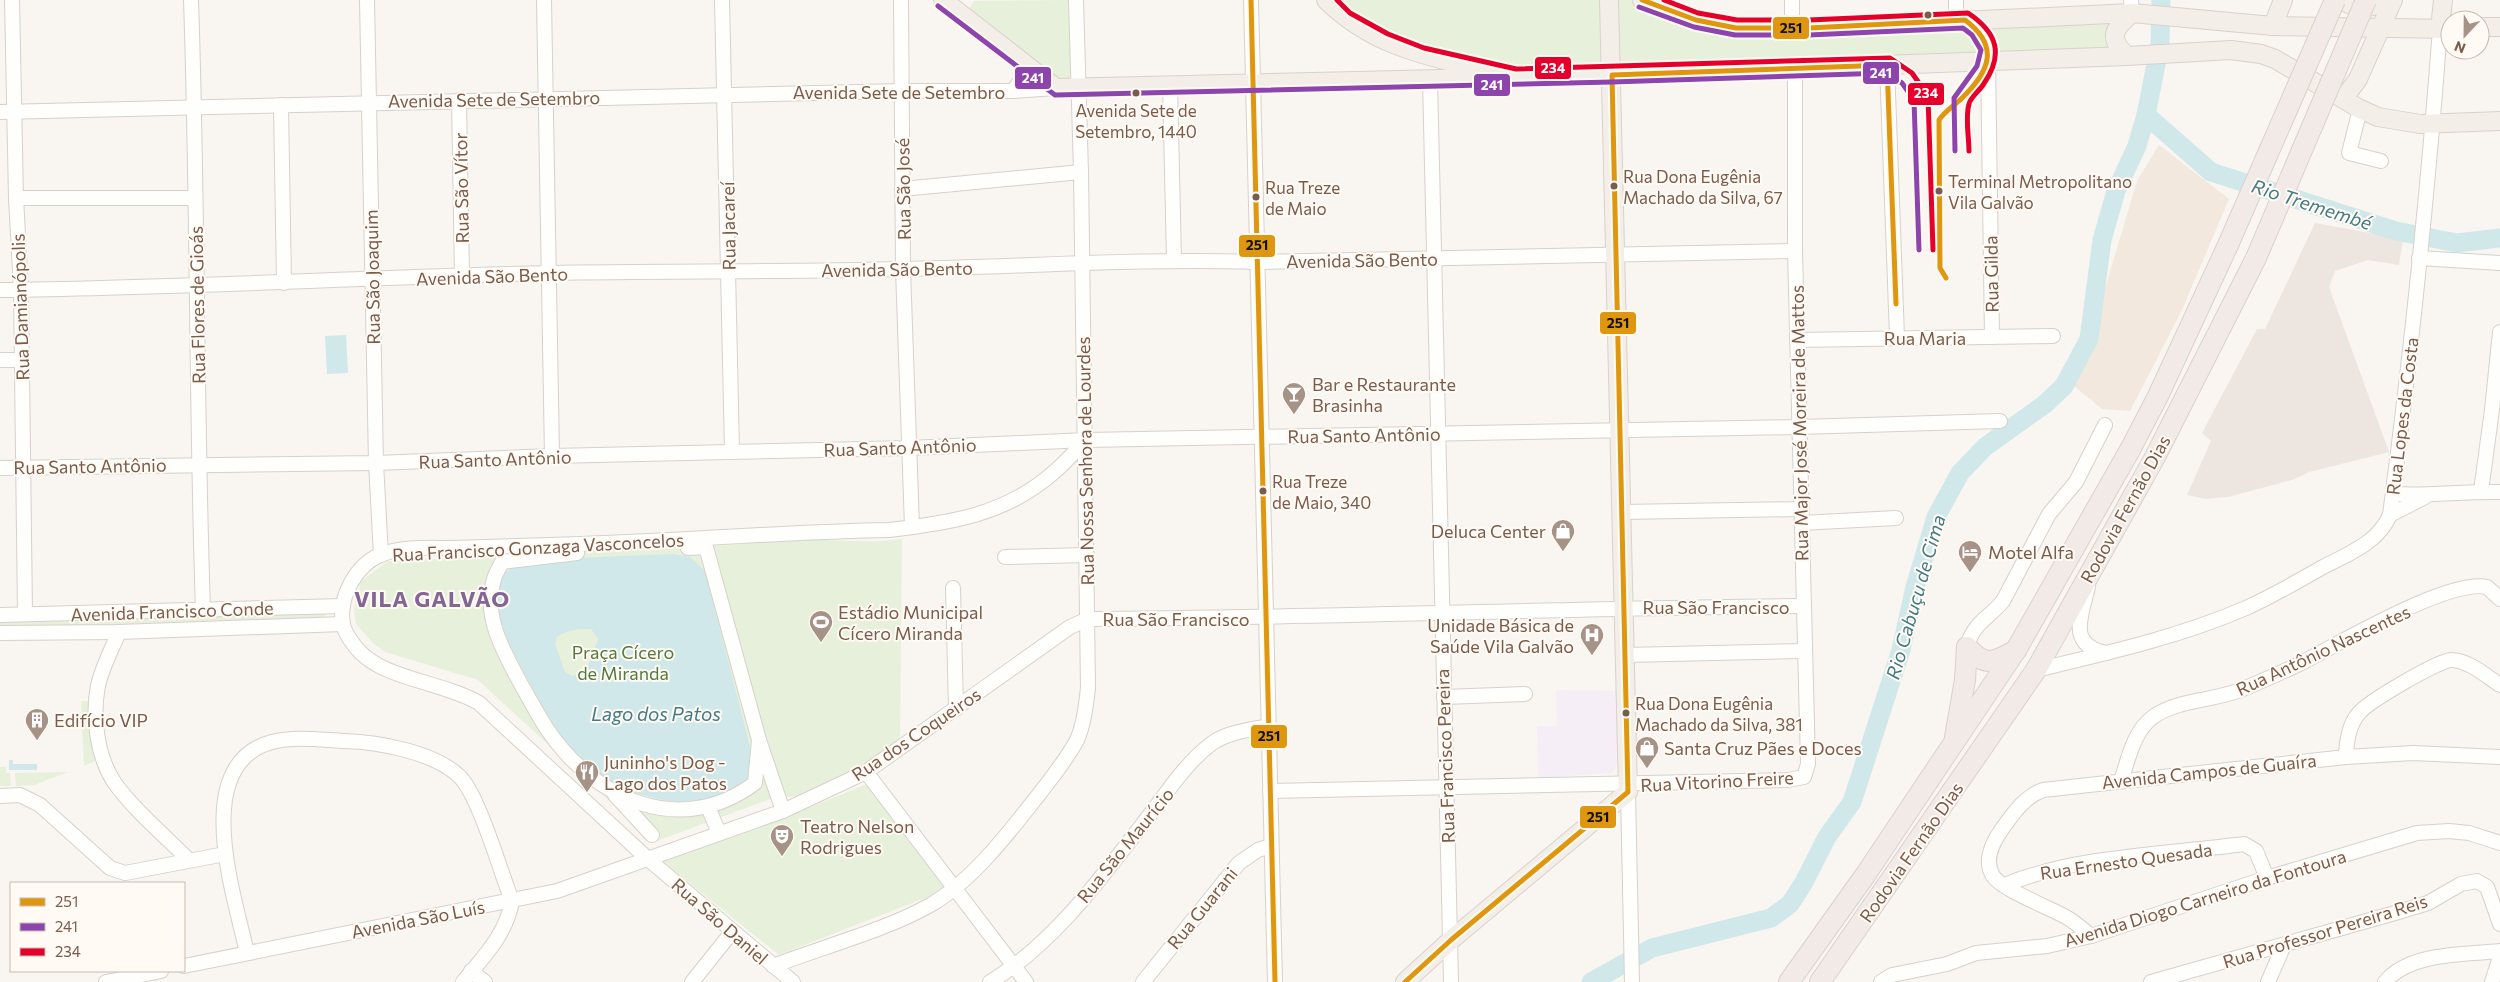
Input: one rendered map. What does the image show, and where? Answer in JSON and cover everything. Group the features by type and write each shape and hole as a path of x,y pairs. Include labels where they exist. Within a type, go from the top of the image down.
{"highway":[{"name":"Rodovia Fernão Dias","path":"1789,982 1954,745 2016,650 2131,448 2158,396 2228,245 2335,0"},
{"name":"Rodovia Fernão Dias","path":"1820,982 2036,670 2155,457 2256,258 2366,0"},
{"path":"1967,647 1975,656 1990,662 1994,662 2016,650"},
{"path":"1954,745 1965,680 1967,647"}],"main road":[{"path":"943,0 1025,66 1056,88"},
{"path":"1326,0 1345,19 1385,41 1422,55 1515,77"},
{"path":"1338,0 1345,19"},
{"path":"1404,982 1628,788 1609,0"},
{"path":"1642,0 1676,14 1716,25 1792,28 1960,21 2134,9 2176,16 2273,26 2440,29"},
{"path":"2273,26 2283,0"},
{"path":"2341,0 2361,8 2379,5 2391,0"},
{"path":"2339,95 2347,94 2351,90 2391,0"},
{"path":"2132,56 2115,44 2115,32 2119,24 2134,9"},
{"path":"1960,21 1982,32 1988,48 1988,60"},
{"name":"Avenida Sete de Setembro","path":"1056,88 1612,75 2132,56 2231,50 2261,54 2275,59 2360,109 2396,122 2433,124 2500,121"}],"street":[{"name":"Rua Damianópolis","path":"12,0 16,198 21,290 25,614"},
{"name":"Rua Flores de Gioás","path":"191,0 195,108 198,465 203,610"},
{"name":"Rua São Joaquim","path":"367,0 367,102 376,463 381,554"},
{"path":"544,0 552,456"},
{"name":"Rua Jacareí","path":"722,0 732,452"},
{"name":"Rua São José","path":"901,0 902,189 912,527"},
{"name":"Rua Nossa Senhora de Lourdes","path":"772,966 902,918 932,904 956,887 1010,831 1063,763 1078,738 1085,712 1088,688 1088,619 1081,172 1076,0"},
{"path":"1251,0 1270,846 1275,982"},
{"path":"1792,0 1792,28"},
{"path":"1956,0 1960,21"},
{"name":"Rua Gilda","path":"1988,60 1992,337"},
{"name":"Rua Lopes da Costa","path":"2036,670 2109,654 2196,627 2267,598 2363,546 2385,527 2390,515 2403,421 2419,253 2441,60"},
{"path":"1887,65 1897,337"},
{"path":"1013,92 1021,80 1025,66"},
{"name":"Rua Major José Moreira de Mattos","path":"1795,67 1794,251 1808,764 1804,777"},
{"name":"Rua Francisco Pereira","path":"1430,79 1451,982"},
{"path":"1170,84 1174,260"},
{"name":"Avenida Sete de Setembro","path":"0,112 724,94 902,91 1013,92 1056,88"},
{"name":"Rua São Vítor","path":"459,100 462,276"},
{"path":"281,105 284,283"},
{"path":"2360,109 2349,153 2381,161"},
{"path":"902,189 1081,172"},
{"path":"16,198 195,198"},
{"name":"Avenida São Bento","path":"0,290 197,286 549,273 904,269 1082,265 1174,260 1258,262 1616,253 1794,251"},
{"path":"2419,253 2500,263"},
{"path":"2481,491 2500,332"},
{"name":"Rua Maria","path":"1797,340 2052,336"},
{"path":"0,360 22,360"},
{"name":"Rua Santo Antônio","path":"0,468 376,463 552,456 909,448 1086,440 1799,427 2000,421"},
{"path":"1967,647 1972,630 1994,612 2003,601 2049,514 2076,482 2105,425"},
{"name":"Rua Francisco Gonzaga Vasconcelos","path":"343,624 343,606 348,588 358,572 381,554 411,549 591,544 912,527 972,518 1027,493 1054,473 1086,440"},
{"path":"2393,494 2430,495 2481,491 2500,492"},
{"path":"2390,515 2430,495"},
{"path":"1622,512 1896,518"},
{"path":"652,835 613,793 589,775 547,730 511,666 497,634 490,606 492,583 502,562 590,551 706,547 759,740 783,811"},
{"path":"1005,557 1087,555"},
{"path":"2091,570 2081,617 2080,637 2085,646 2092,650 2109,654"},
{"name":"Rua Antônio Nascentes","path":"2121,781 2132,749 2142,728 2161,712 2239,691 2299,664 2390,616 2470,586 2487,587 2500,599"},
{"path":"953,588 956,709"},
{"path":"323,606 329,615 324,624"},
{"name":"Avenida Francisco Conde","path":"0,615 343,606"},
{"name":"Rua São Francisco","path":"1088,619 1266,618 1625,607 1803,606"},
{"name":"Rua dos Coqueiros","path":"648,859 783,811 866,772 1070,627 1088,619"},
{"path":"343,624 361,653 376,664 390,671 462,693 479,703 648,859"},
{"name":"Avenida Francisco Conde","path":"0,633 119,632 343,624"},
{"path":"119,632 103,670 96,700 95,716 106,767 124,795 189,860"},
{"path":"1626,655 1805,651"},
{"path":"2346,757 2348,737 2358,713 2400,685 2442,662 2459,661 2500,685"},
{"path":"1444,697 1525,694"},
{"name":"Rua São Maurício","path":"990,982 1014,966 1071,912 1120,853 1191,761 1212,743 1230,734 1268,726"},
{"path":"247,953 225,854 224,803 232,774 254,750 271,742 293,739 357,741 384,745 427,757 444,765 460,776 471,792 512,901 509,919 499,938 467,977 485,982"},
{"path":"613,793 674,811 708,807 743,792 754,783 759,740"},
{"name":"Avenida Campos de Guaíra","path":"2005,885 1996,879 1990,871 1991,846 2029,796 2043,790 2346,757 2413,753 2500,757"},
{"path":"866,772 956,887 1026,982"},
{"name":"Rua Vitorino Freire","path":"1270,791 1446,787 1628,788 1788,780 1804,777"},
{"path":"1628,788 1632,977"},
{"path":"0,796 20,795 40,805 110,868 118,872 125,873 225,854"},
{"path":"708,807 719,833"},
{"name":"Avenida Diogo Carneiro da Fontoura","path":"1881,982 1892,975 1947,964 1976,953 2046,946 2090,936 2267,878 2417,833 2449,831 2469,833 2500,843"},
{"name":"Rua Ernesto Quesada","path":"2005,885 2022,878 2067,867 2244,844 2256,851 2267,878"},
{"name":"Rua Guarani","path":"1143,982 1239,863 1258,850 1270,846"},
{"name":"Avenida São Luís","path":"185,966 557,891 648,859"},
{"name":"Rua São Daniel","path":"648,859 793,982"},
{"name":"Rua Professor Pereira Reis","path":"2151,982 2428,902 2469,881 2477,881 2487,887 2500,924"},
{"name":"Rua Ernesto Quesada","path":"2005,885 2065,916 2090,936"},
{"path":"692,982 732,932"},
{"path":"2268,982 2284,945"},
{"path":"2384,982 2397,970 2428,960 2500,957 2492,982"},
{"path":"106,982 156,972"}],"shaded area":[{"path":"2159,145 2229,199 2182,310 2130,411 2102,409 2074,386 2097,335 2104,292 2137,181"},
{"path":"2315,223 2403,239 2399,265 2368,260 2335,271 2329,287 2389,452 2309,472 2295,479 2228,497 2206,499 2187,495 2211,441 2202,433 2257,329 2265,329"},
{"path":"1556,690 1619,691 1617,765 1612,773 1538,778 1537,726 1557,726"}],"green space":[{"path":"1074,0 1077,81 1053,82 966,14 974,1"},
{"path":"1345,0 1635,0 1726,32 2116,19 2114,52 1590,69 1503,68 1416,45 1363,22 1347,6"},
{"name":"Praça Cícero de Miranda","path":"902,539 900,740 824,786 791,797 778,796 654,842 478,680 385,652 374,644 356,624 354,610 361,581 388,561 706,547 790,540 877,541"},
{"path":"325,610 326,620 0,630 0,621"},
{"path":"81,701 89,701 98,760 84,766"},
{"path":"0,767 6,767 6,773 10,773 11,786 0,786"},
{"path":"68,772 34,785 16,786 15,773"},
{"path":"867,784 948,889 779,955 661,860 752,831"}],"water":[{"path":"346,335 348,373 327,374 325,336"},
{"name":"Lago dos Patos","path":"673,554 690,557 705,571 752,754 751,777 741,787 712,800 675,803 620,789 587,769 552,724 499,626 497,591 504,573 525,560","holes":["591,629 598,639 590,662 583,671 572,676 565,672 555,644 557,637 566,632"]},
{"path":"9,760 13,760 13,764 37,764 37,770 9,770"}],"waterway":[{"name":"Rio Cabuçu de Cima","path":"1591,982 1652,948 1771,918 1790,904 1803,884 1827,837 1852,802 1901,650 1915,587 1936,517 1960,473 1985,447 2045,404 2064,386 2089,339 2102,240 2116,191 2137,146 2146,115 2160,44 2161,0"},
{"name":"Rio Tremembé","path":"2146,115 2211,172 2396,231 2457,243 2500,238"}],"transit line":[{"name":"251","path":"1251,0 1275,982"},
{"name":"234","path":"1337,0 1350,13 1388,34 1424,48 1516,69 1890,58 1912,73 1928,96 1933,250"},
{"name":"251","path":"1642,0 1696,20 1736,28 1809,28 1965,20 1976,30 1983,39 1987,49 1987,59 1984,68 1972,88 1939,120 1940,268 1946,278"},
{"name":"234","path":"1664,0 1698,13 1737,20 1809,20 1968,13 1986,28 1995,45 1994,64 1990,74 1969,104 1967,121 1969,151"},
{"name":"241","path":"938,6 1055,95 1612,82 1885,73 1902,83 1914,100 1919,250"},
{"name":"241","path":"1639,7 1694,27 1735,35 1809,35 1963,28 1972,35 1981,50 1977,66 1954,98 1955,151"},
{"name":"251","path":"1405,982 1451,940 1628,792 1612,75 1887,65 1896,304"}],"place":[{"name":"Avenida Sete de Setembro, 1440","path":"1136,93"},
{"name":"Rua Dona Eugênia Machado da Silva, 67","path":"1614,186"},
{"name":"Terminal Metropolitano Vila Galvão","path":"1939,191"},
{"name":"Rua Treze de Maio","path":"1256,197"},
{"name":"Bar e Restaurante Brasinha","path":"1294,415"},
{"name":"Rua Treze de Maio, 340","path":"1263,491"},
{"name":"Deluca Center","path":"1563,552"},
{"name":"Motel Alfa","path":"1970,573"},
{"name":"Estádio Municipal Cícero Miranda","path":"821,643"},
{"name":"Unidade Básica de Saúde Vila Galvão","path":"1592,656"},
{"name":"Rua Dona Eugênia Machado da Silva, 381","path":"1626,713"},
{"name":"Edifício VIP","path":"37,741"},
{"name":"Santa Cruz Pães e Doces","path":"1647,769"},
{"name":"Juninho's Dog - Lago dos Patos","path":"587,793"},
{"name":"Teatro Nelson Rodrigues","path":"782,857"}],"district":[{"name":"VILA GALVÃO","path":"432,598"}]}
